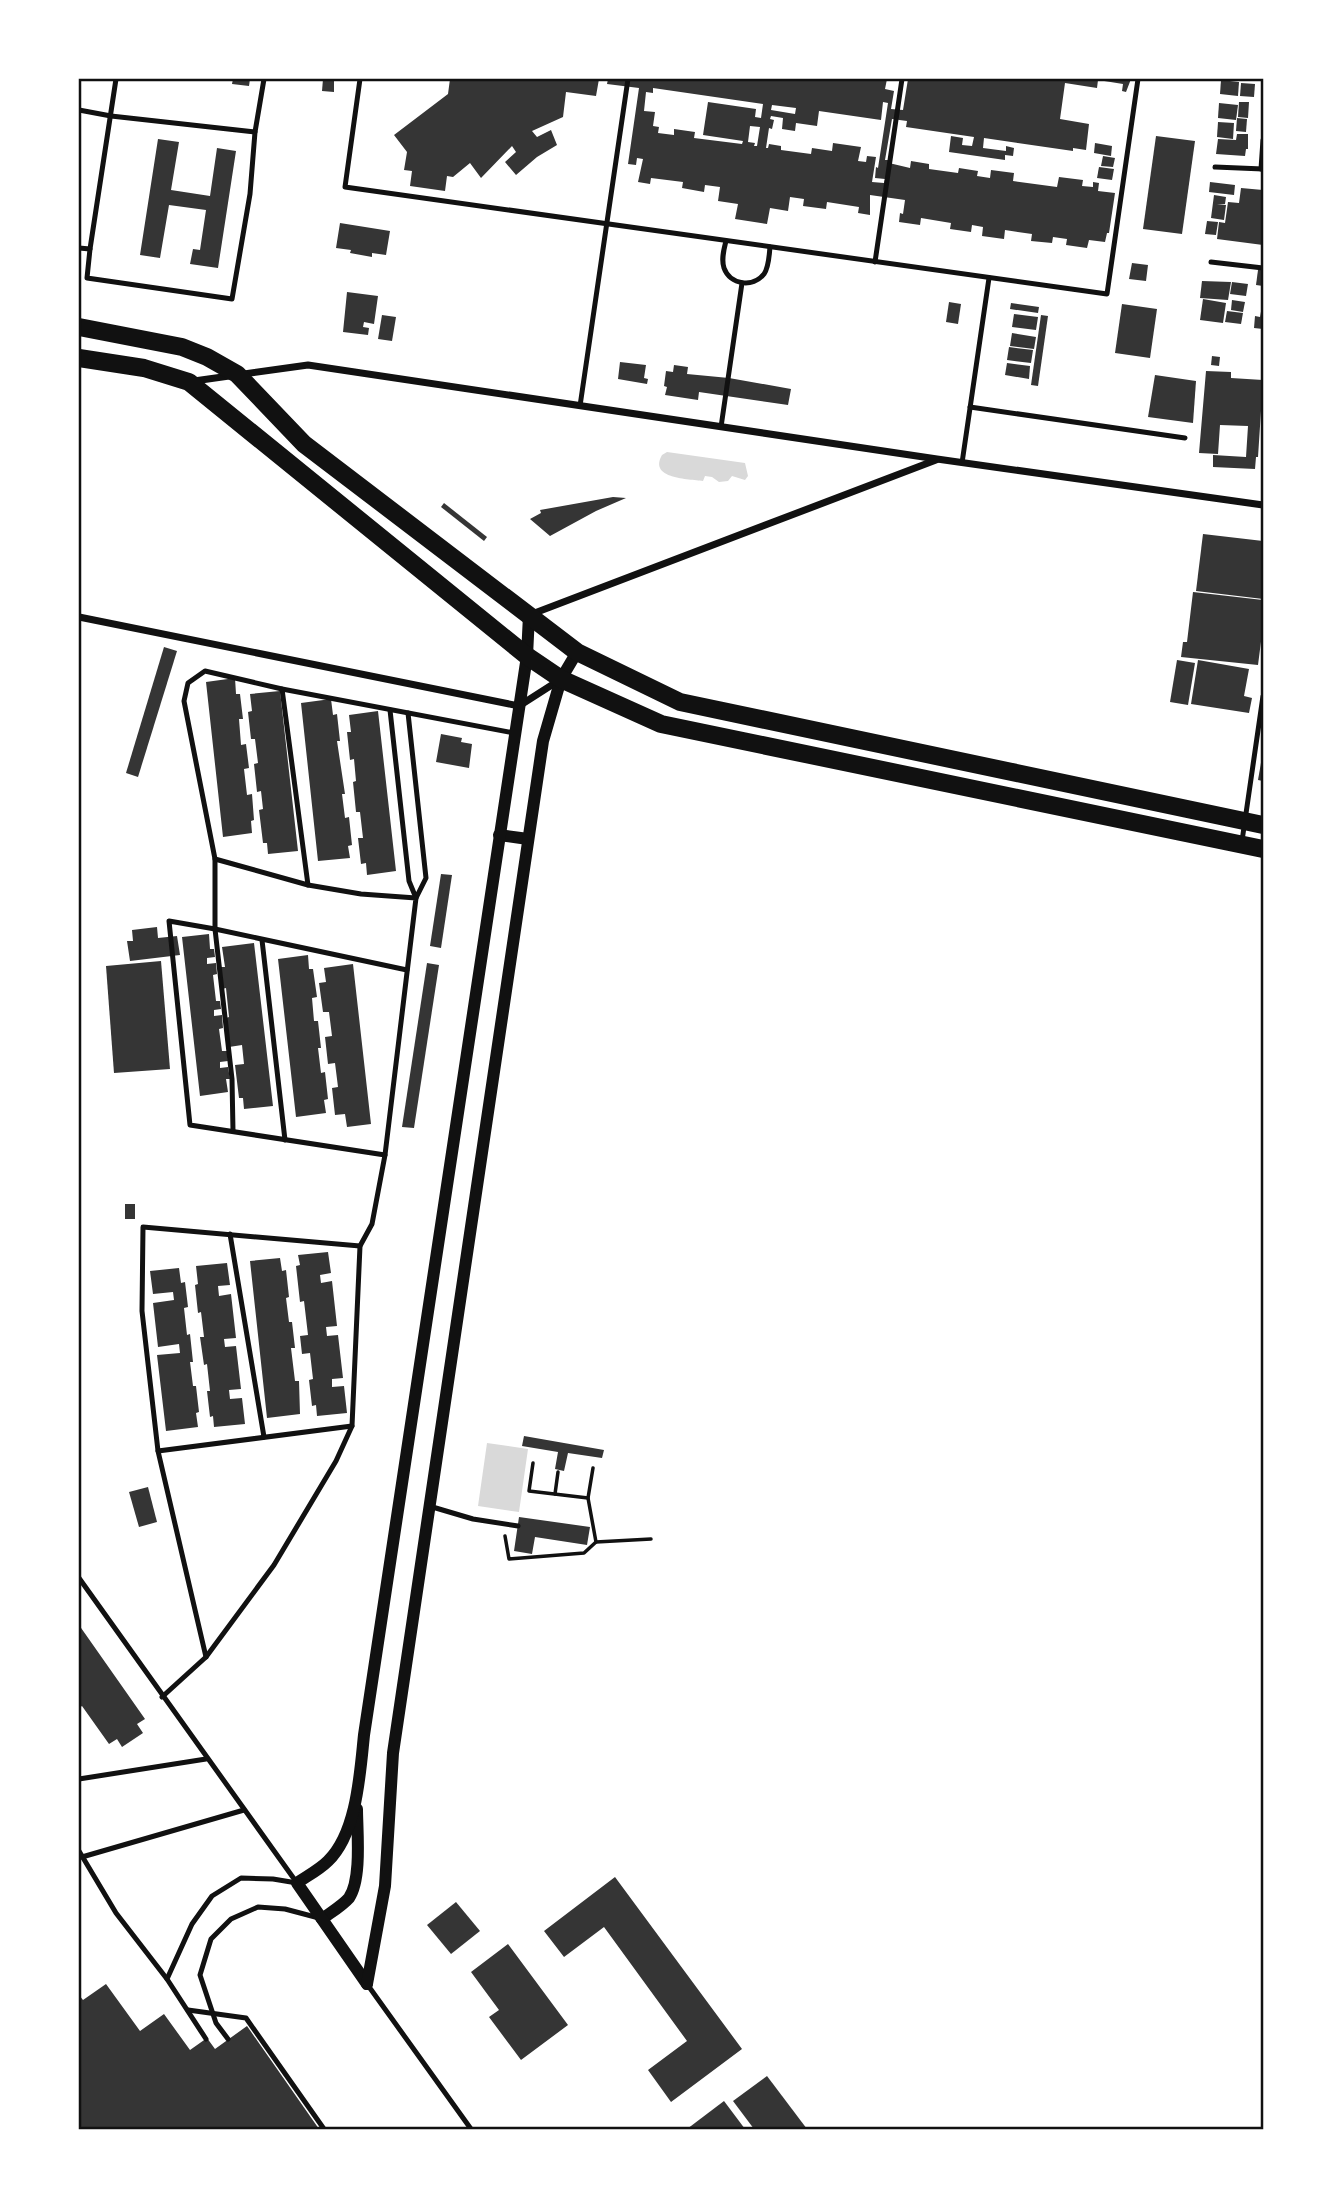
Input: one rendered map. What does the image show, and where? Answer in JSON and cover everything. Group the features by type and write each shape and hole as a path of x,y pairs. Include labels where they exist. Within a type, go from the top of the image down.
{"main road":[{"path":"79,327 182,347 237,374 304,444 578,652 680,702 1254,823"},
{"path":"79,358 144,368 189,382 527,656 561,679 661,724 1263,849"}],"street":[{"path":"189,382 308,365 962,463 1263,505"},
{"path":"322,1919 349,1898 357,1870 358,1798 366,1721 527,656 529,615 937,459"},
{"path":"79,617 519,706 561,679"},
{"path":"367,1984 385,1886 393,1753 543,741 561,679 578,652"},
{"path":"499,835 528,839"},
{"path":"358,1798 338,1849 327,1862 297,1884 367,1984"}],"lane":[{"path":"116,79 87,278 232,299 250,194 255,132 264,79"},
{"path":"360,79 345,187 1107,294 1138,79"},
{"path":"580,406 628,79"},
{"path":"876,262 902,79"},
{"path":"79,110 255,132"},
{"path":"1215,167 1262,169 1263,140"},
{"path":"726,241 724,269 729,276 742,283 758,280 764,275 768,267 770,247"},
{"path":"79,248 90,249"},
{"path":"1211,262 1263,268"},
{"path":"962,463 989,278"},
{"path":"722,427 742,283"},
{"path":"970,407 1185,438"},
{"path":"233,1131 232,1079 215,929 215,859 184,701 188,683 205,671 282,689 514,733"},
{"path":"282,689 308,885"},
{"path":"1241,844 1254,823 1263,696"},
{"path":"390,710 409,881 416,898"},
{"path":"162,1697 206,1657 274,1564 336,1461 352,1426 360,1246 372,1224 385,1155 416,898 426,878 408,713"},
{"path":"215,859 308,885 361,894 416,898"},
{"path":"385,1155 190,1125 169,921 407,970"},
{"path":"262,940 285,1140"},
{"path":"206,1657 158,1451 142,1311 143,1227 360,1246"},
{"path":"230,1234 264,1437"},
{"path":"158,1451 352,1426"},
{"path":"428,1506 472,1519 517,1526"},
{"path":"79,1578 297,1884"},
{"path":"79,1779 206,1759"},
{"path":"206,2039 167,1979 116,1913 80,1854 244,1810"},
{"path":"167,1979 192,1924 212,1896 240,1878 273,1879 297,1884"},
{"path":"228,2039 216,2023 201,1975 211,1939 231,1919 258,1908 285,1909 322,1919"},
{"path":"367,1984 463,2118 468,2129"},
{"path":"188,2010 246,2018 324,2129"}],"path":[{"path":"533,1463 529,1491 588,1498"},
{"path":"593,1468 588,1498 596,1542"},
{"path":"555,1494 558,1472"},
{"path":"503,1523 509,1559 584,1553 596,1542 651,1539"}],"shaded area":[{"path":"667,452 745,463 748,476 745,480 732,476 728,481 719,482 705,476 703,481 672,476 661,469 659,463 662,455"},
{"path":"487,1443 528,1449 519,1512 478,1506"}],"building":[{"path":"233,79 250,79 249,86 232,84"},
{"path":"323,79 334,79 334,92 322,91"},
{"path":"450,79 599,79 596,96 566,92 563,117 532,131 537,137 551,130 557,145 537,157 516,175 505,162 516,152 512,146 481,178 470,163 453,177 447,176 445,191 410,186 412,171 404,170 407,152 394,135 448,94"},
{"path":"608,79 887,79 885,89 894,91 891,109 903,110 908,79 1131,79 1126,92 1122,91 1123,84 1098,80 1097,88 1065,83 1060,119 1089,124 1086,150 1073,148 1073,151 984,138 983,148 1006,151 1006,146 1014,148 1013,156 1005,155 1005,160 949,152 951,136 963,138 962,145 972,146 974,137 906,127 907,121 892,119 885,160 889,160 889,163 910,168 911,161 929,164 929,169 958,173 959,168 978,171 977,176 990,178 991,170 1014,173 1013,181 1057,187 1059,177 1083,180 1082,186 1093,187 1093,182 1099,183 1098,191 1115,193 1109,233 1105,242 1089,240 1087,248 1066,245 1067,239 1053,237 1052,243 1031,241 1032,234 1005,230 1004,239 982,236 983,227 972,225 971,232 950,229 951,223 921,218 920,225 899,222 905,200 870,195 870,215 858,213 859,207 827,202 826,209 803,206 804,199 790,197 788,211 770,208 767,224 735,219 738,204 718,201 720,187 705,185 704,192 682,188 683,182 651,178 650,184 638,182 643,159 637,158 636,165 628,164 639,88 607,84","holes":["653,88 763,104 761,118 755,117 756,109 708,102 703,135 743,141 742,144 694,138 695,132 674,129 674,135 658,133 659,127 653,126 655,112 644,111 646,92 653,93","883,102 888,103 875,178 885,179 884,183 872,182 876,157 867,156 866,162 858,161 861,147 833,143 832,151 812,148 811,154 781,150 781,146 769,144 766,148 769,128 772,129 774,120 770,119 771,116 783,118 782,129 795,131 796,123 817,126 819,111 881,120","772,105 796,108 795,114 771,110","750,126 760,127 757,146 748,142"]},
{"path":"1221,80 1239,82 1238,96 1220,94"},
{"path":"1241,83 1255,84 1254,97 1240,96"},
{"path":"1239,102 1249,102 1248,118 1238,117"},
{"path":"1219,103 1238,105 1236,120 1218,118"},
{"path":"1237,118 1247,119 1246,132 1236,131"},
{"path":"1218,122 1234,123 1233,139 1217,137"},
{"path":"1237,134 1248,134 1245,156 1216,154 1218,139 1236,140"},
{"path":"1156,136 1195,141 1182,234 1143,229"},
{"path":"158,139 179,142 171,190 210,196 217,148 236,151 218,268 190,264 193,249 200,250 206,210 169,205 160,258 140,255"},
{"path":"1095,143 1112,146 1111,156 1094,153"},
{"path":"1103,156 1115,158 1113,167 1101,166"},
{"path":"1099,167 1114,169 1112,180 1097,178"},
{"path":"1210,182 1235,185 1234,195 1209,192"},
{"path":"1241,188 1263,190 1263,245 1217,239 1219,222 1225,223 1228,202 1239,203"},
{"path":"1214,195 1226,197 1225,204 1217,204 1226,205 1224,220 1211,218"},
{"path":"1207,221 1218,222 1216,235 1205,234"},
{"path":"340,223 390,231 386,255 372,253 372,257 336,248"},
{"path":"1132,263 1148,265 1146,281 1129,279"},
{"path":"1258,270 1263,270 1263,286 1256,285"},
{"path":"1202,281 1231,282 1228,300 1200,298"},
{"path":"1232,282 1248,284 1246,296 1230,294"},
{"path":"347,292 378,296 374,324 364,322 363,327 369,328 368,335 343,332"},
{"path":"1203,299 1226,303 1223,323 1200,320"},
{"path":"1232,300 1245,302 1243,312 1231,310"},
{"path":"949,302 961,304 958,324 946,322"},
{"path":"1011,303 1039,307 1038,313 1010,309"},
{"path":"1122,304 1157,309 1150,358 1115,353"},
{"path":"1262,306 1263,329 1254,328 1255,316 1260,317"},
{"path":"1227,311 1243,313 1241,324 1225,322"},
{"path":"1014,314 1038,317 1036,330 1012,327"},
{"path":"382,315 396,317 392,341 378,339"},
{"path":"1041,315 1048,316 1038,386 1031,385"},
{"path":"1012,333 1036,337 1034,349 1010,346"},
{"path":"1009,347 1033,350 1031,363 1007,360"},
{"path":"1212,356 1220,357 1219,366 1211,365"},
{"path":"620,362 646,365 644,378 648,379 647,384 618,379"},
{"path":"1007,363 1030,366 1029,379 1005,375"},
{"path":"674,365 688,367 687,374 791,389 788,405 699,392 698,400 665,395 666,371 673,372"},
{"path":"1206,371 1231,372 1231,378 1263,380 1255,469 1213,467 1213,455 1246,457 1248,426 1220,425 1218,454 1199,453"},
{"path":"1155,375 1196,381 1193,423 1148,417"},
{"path":"613,497 626,498 550,536 530,519 541,513 540,510"},
{"path":"444,503 487,537 484,541 441,507"},
{"path":"1203,534 1263,541 1263,599 1196,591"},
{"path":"1193,592 1263,600 1258,665 1181,657 1183,642 1187,642"},
{"path":"164,647 177,651 138,777 126,773"},
{"path":"1177,660 1195,663 1188,705 1170,702"},
{"path":"1198,660 1249,669 1244,696 1252,698 1249,713 1191,704"},
{"path":"235,678 243,719 239,719 241,745 246,744 249,768 244,769 247,795 252,794 254,820 251,821 252,833 223,837 206,682"},
{"path":"280,691 298,851 268,854 267,843 263,843 259,810 263,809 261,791 257,792 254,764 258,763 255,739 251,739 248,712 252,711 250,694"},
{"path":"331,699 333,715 337,714 340,741 337,741 345,794 342,794 345,818 349,817 352,845 348,846 350,858 318,861 301,703"},
{"path":"378,711 396,871 367,875 366,863 361,864 358,838 363,838 360,812 356,812 354,759 350,760 347,732 351,732 349,715"},
{"path":"441,734 462,738 461,742 472,744 469,768 436,762"},
{"path":"1263,758 1263,781 1258,780"},
{"path":"441,874 452,875 441,948 430,946"},
{"path":"157,927 158,938 177,936 180,955 130,961 127,941 133,941 132,930"},
{"path":"209,934 210,949 214,949 215,957 207,958 207,964 216,963 217,974 213,975 216,1001 220,1001 221,1009 214,1010 214,1016 222,1015 223,1028 219,1029 222,1051 227,1051 228,1061 220,1062 220,1068 228,1067 230,1079 226,1079 228,1092 200,1096 182,937"},
{"path":"254,943 273,1106 244,1109 243,1098 239,1098 235,1065 244,1064 242,1045 229,1047 226,988 222,989 220,967 225,967 222,947"},
{"path":"308,955 317,997 312,998 314,1021 318,1021 321,1073 325,1072 328,1099 324,1100 326,1113 296,1117 278,959"},
{"path":"161,961 170,1069 114,1073 106,966"},
{"path":"427,963 439,965 414,1128 402,1127"},
{"path":"353,964 371,1124 347,1127 345,1114 335,1115 332,1088 338,1087 335,1063 328,1064 325,1037 332,1036 329,1012 323,1012 319,983 326,982 324,968"},
{"path":"125,1204 135,1204 135,1219 125,1219"},
{"path":"328,1252 331,1273 320,1275 321,1283 332,1281 337,1326 326,1327 327,1336 338,1335 343,1378 332,1379 332,1387 344,1386 347,1413 317,1416 316,1405 312,1406 309,1380 313,1379 310,1353 302,1354 300,1336 308,1335 304,1301 300,1302 296,1266 300,1265 298,1255"},
{"path":"280,1258 282,1271 286,1270 289,1297 286,1298 289,1322 292,1322 295,1348 291,1348 295,1381 299,1381 300,1414 267,1418 250,1261"},
{"path":"227,1263 230,1285 218,1286 219,1296 231,1294 236,1338 224,1339 225,1347 236,1346 241,1389 229,1390 230,1399 242,1398 245,1424 214,1427 207,1391 210,1391 207,1364 204,1365 200,1337 204,1337 201,1312 198,1313 196,1266"},
{"path":"179,1268 181,1283 185,1282 188,1307 184,1308 187,1335 190,1334 193,1362 190,1362 193,1386 196,1386 198,1427 166,1431 157,1355 180,1353 179,1344 158,1347 153,1303 174,1300 173,1292 153,1294 150,1271"},
{"path":"524,1436 604,1450 602,1458 568,1453 564,1471 555,1469 558,1452 522,1446"},
{"path":"148,1487 157,1522 139,1527 129,1492"},
{"path":"519,1517 590,1527 587,1545 535,1537 532,1554 514,1551"},
{"path":"79,1625 145,1719 137,1724 143,1733 122,1747 117,1739 109,1744 82,1706 79,1708"},
{"path":"615,1877 742,2049 671,2102 648,2070 687,2041 604,1927 564,1957 544,1931"},
{"path":"456,1902 480,1931 451,1954 427,1925"},
{"path":"508,1944 568,2025 521,2060 489,2017 499,2010 471,1972"},
{"path":"106,1984 140,2031 164,2014 190,2050 207,2038 215,2049 247,2026 319,2129 79,2129 79,1995 83,2000"},
{"path":"767,2076 807,2129 754,2129 733,2101"},
{"path":"724,2101 745,2129 687,2129"}]}
